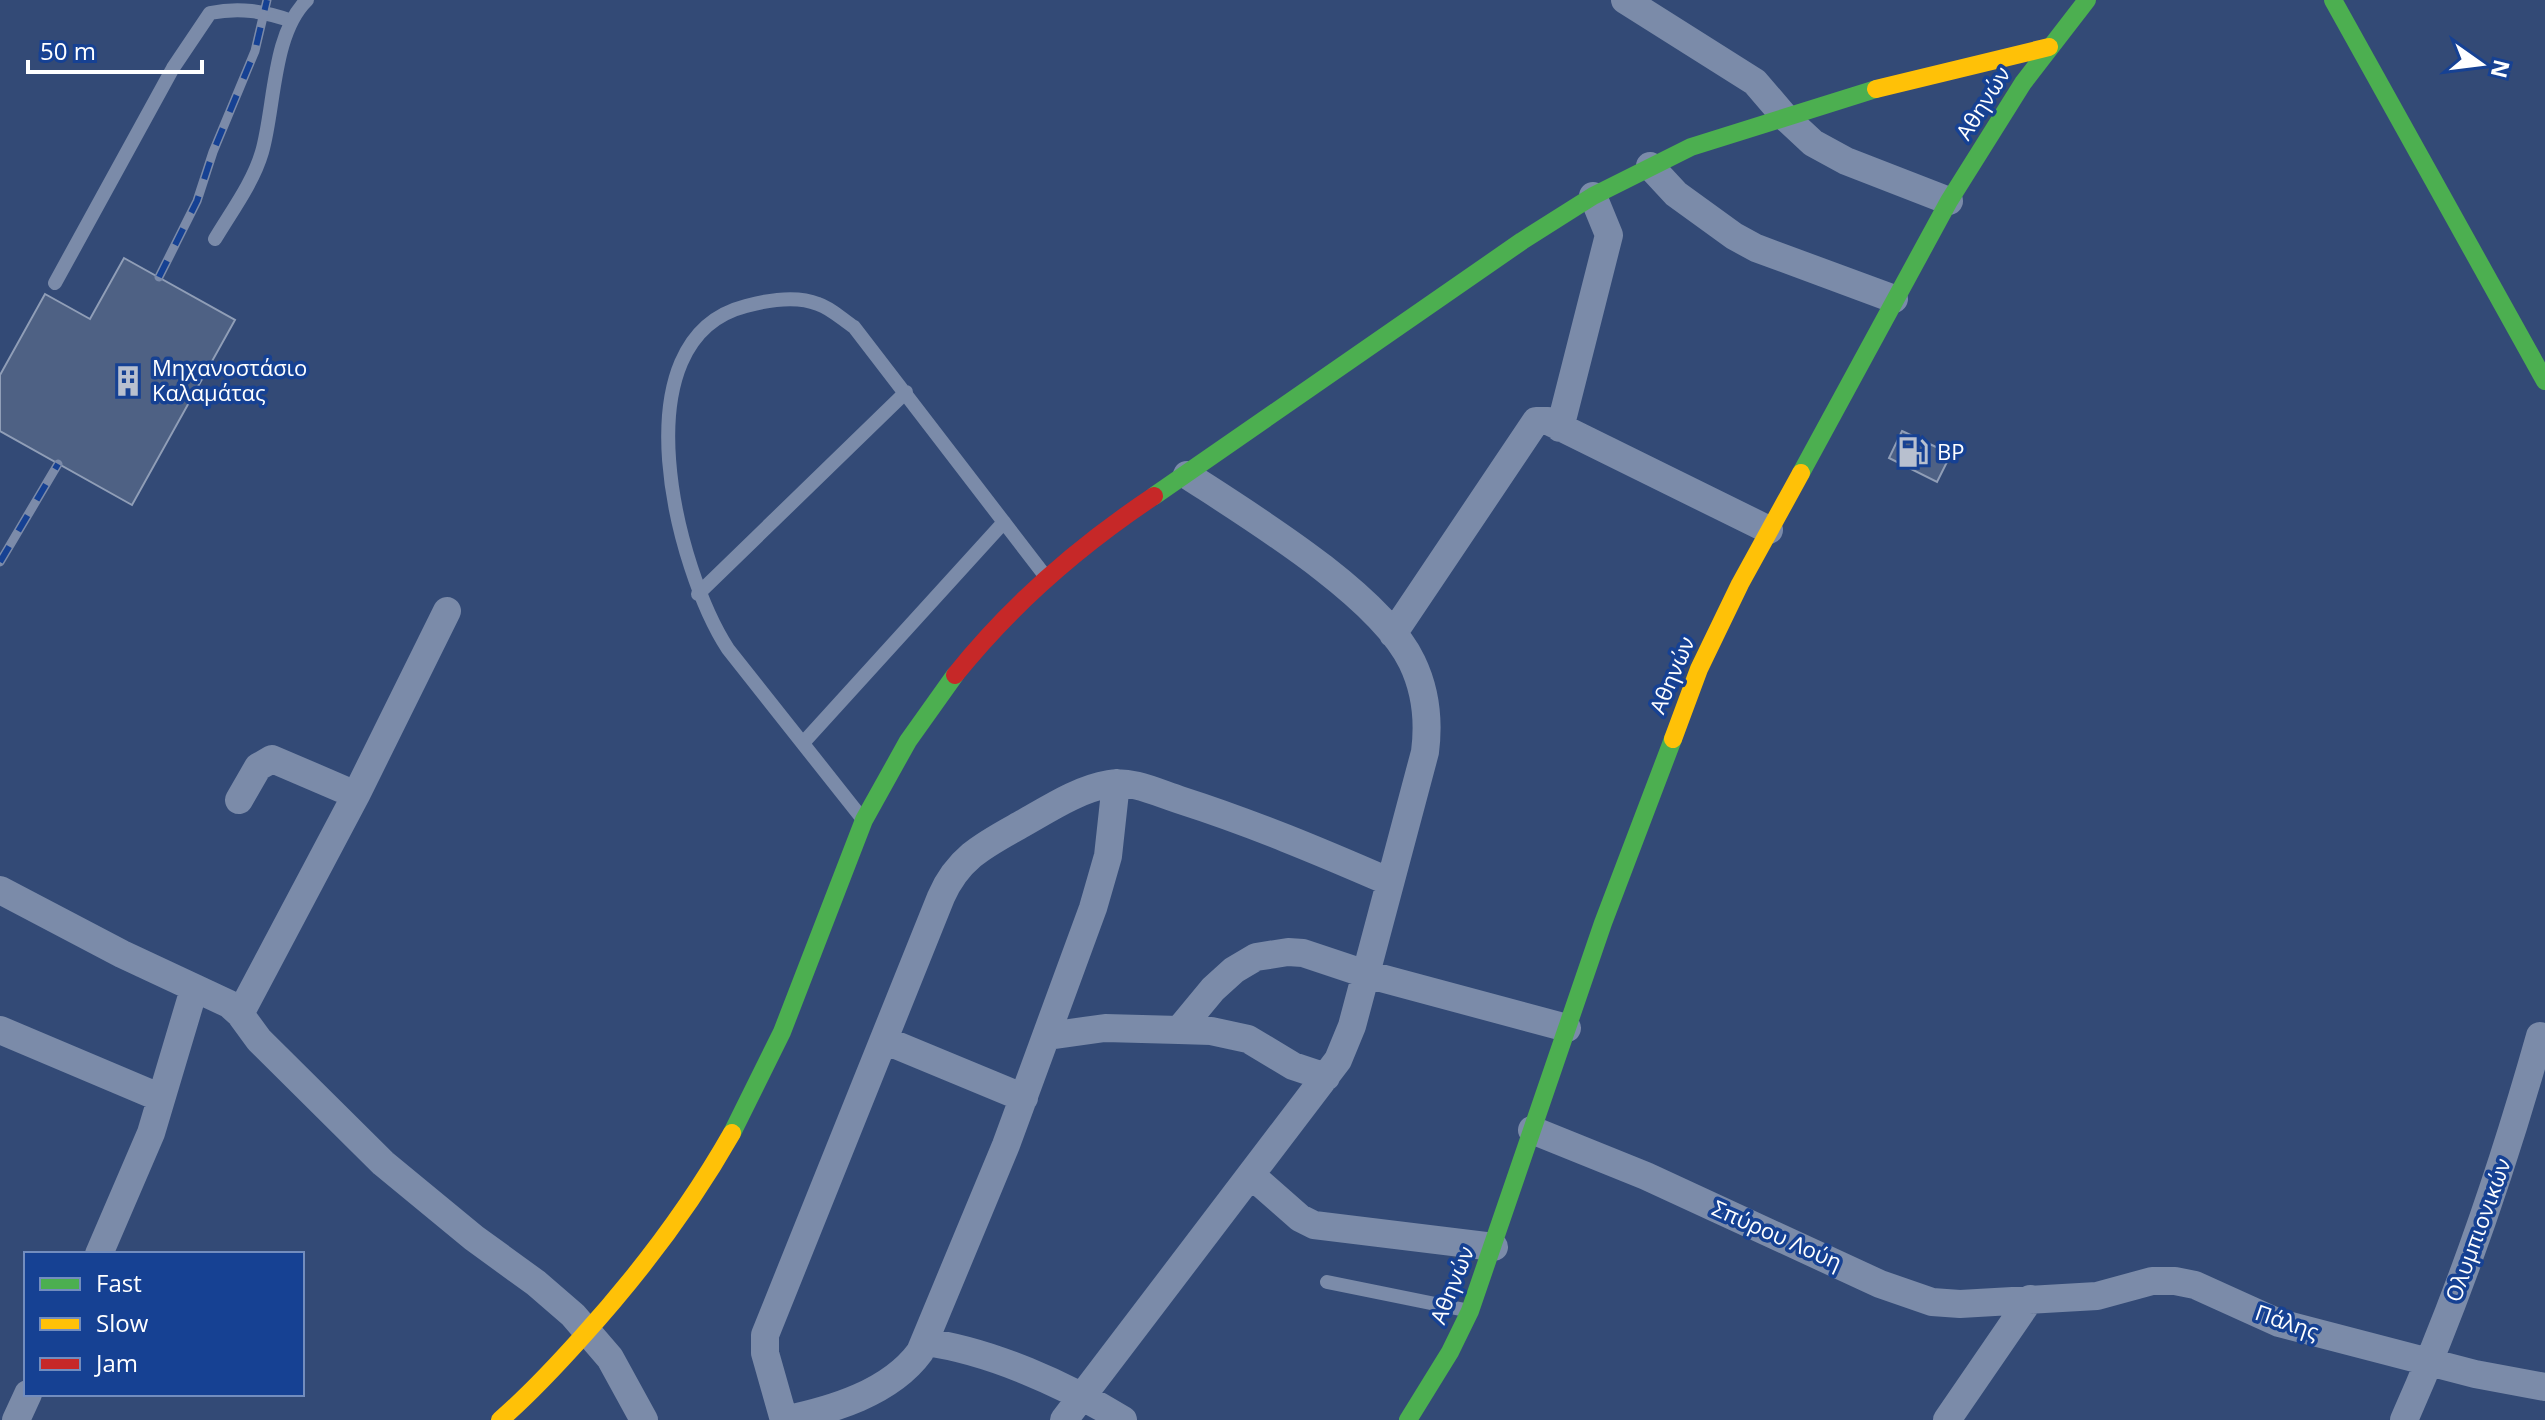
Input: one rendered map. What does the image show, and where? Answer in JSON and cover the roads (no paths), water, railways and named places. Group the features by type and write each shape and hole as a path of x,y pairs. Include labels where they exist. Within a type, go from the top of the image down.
{"street":[{"path":"1625,0 1745,74 1763,89 1805,138 1826,151 1949,201"},
{"name":"Αθηνών","path":"1408,1420 1450,1352 1470,1311 1603,923 1699,669 1769,530 1949,201 2023,83 2087,0"},
{"path":"2333,0 2545,381"},
{"path":"500,1420 554,1369 637,1275 675,1226 736,1127 782,1032 864,821 879,791 954,674 999,621 1046,578 1147,500 1441,296 1593,196 1691,147 1883,87 2049,47"},
{"path":"1650,166 1676,194 1756,248 1894,299"},
{"path":"1560,428 1609,235 1593,196"},
{"path":"1393,634 1529,427 1540,420 1769,530"},
{"path":"1064,1420 1338,1060 1366,974 1421,773 1427,723 1425,699 1416,671 1393,634 1364,604 1317,564 1268,527 1187,475"},
{"path":"240,1014 356,795 447,611"},
{"path":"239,800 258,767 272,759 356,795"},
{"path":"1116,783 1112,833 1101,883 1048,1036 925,1342 915,1359 885,1383 842,1404 784,1420 765,1353 765,1335 953,871 1016,827 1086,791 1116,783 1140,787 1257,825 1390,882"},
{"path":"0,890 229,1004 259,1040 365,1146 474,1238 548,1293 588,1331 616,1367 644,1420"},
{"path":"1179,1030 1213,989 1234,970 1256,957 1276,953 1303,953 1366,974 1567,1028"},
{"path":"100,1252 135,1175 194,989"},
{"path":"1048,1036 1105,1028 1211,1031 1248,1039 1293,1066 1326,1077"},
{"path":"0,1030 161,1098"},
{"name":"Ολυμπιονικών","path":"2404,1420 2430,1362 2510,1140 2540,1036"},
{"path":"884,1040 1024,1098"},
{"name":"Σπύρου Λούη","path":"1532,1130 1646,1176 1904,1294 1932,1302 1960,1304 2030,1299"},
{"path":"1251,1175 1300,1218 1314,1225 1494,1247"},
{"name":"Πάλης","path":"2030,1299 2097,1296 2152,1281 2175,1281 2195,1285 2279,1323 2430,1362 2545,1387"},
{"path":"1947,1420 2030,1299"},
{"path":"925,1342 979,1354 1080,1397 1123,1420"},
{"path":"16,1420 27,1396"}],"lane":[{"path":"215,239 262,153 282,53 292,21 307,0"},
{"path":"55,283 173,68 210,13 235,8 265,12 292,21"},
{"path":"864,821 728,649 712,625 698,594 676,507 668,454 669,412 678,366 701,329 736,309 773,299 818,303 854,327 1046,578"},
{"path":"698,594 906,392"},
{"path":"803,743 1004,522"},
{"path":"1327,1282 1470,1311"}],"railway":[{"path":"159,277 197,201 213,152 255,51 267,0"},
{"path":"0,562 58,464"}],"place":[{"name":"Μηχανοστάσιο Καλαμάτας","path":"128,381"},
{"name":"BP","path":"1913,452"}]}
